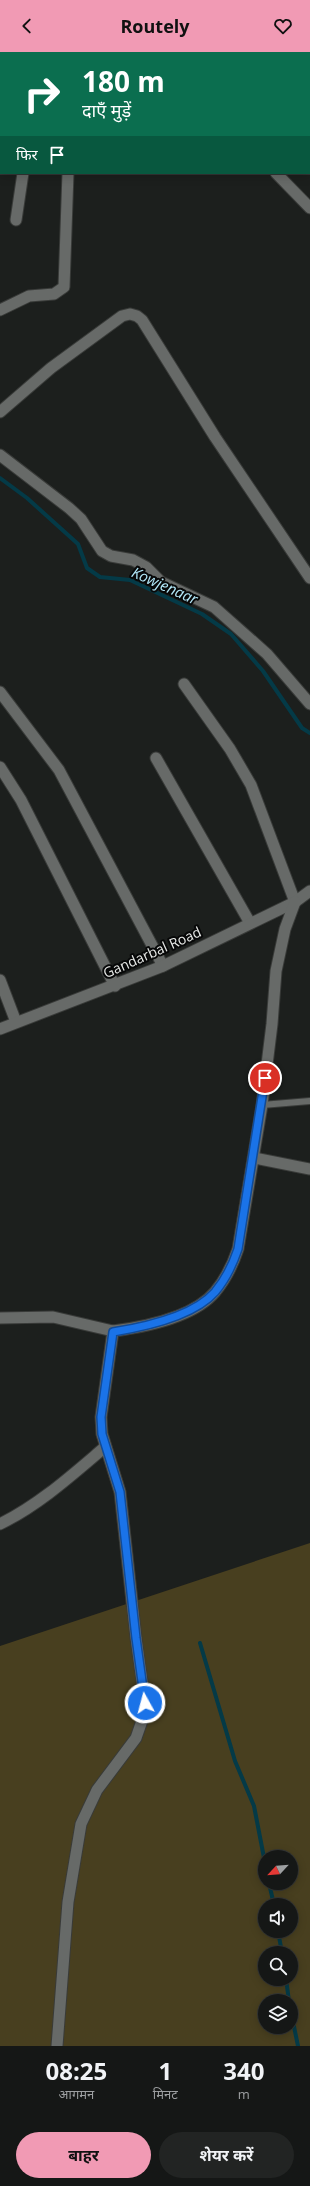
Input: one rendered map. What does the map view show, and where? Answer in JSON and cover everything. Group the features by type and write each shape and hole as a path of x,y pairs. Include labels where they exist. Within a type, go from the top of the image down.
{"street":[{"path":"16,220 23,174"},
{"path":"0,310 29,296 54,294 64,287 68,174"},
{"path":"277,174 310,208"},
{"path":"0,412 51,368 107,326 122,316 130,314 138,316 142,320 219,443 310,578"},
{"path":"0,455 81,519 102,551 111,556 133,560 146,567 161,582 219,611 267,654 310,704"},
{"path":"0,1318 35,1316 53,1317 113,1332 146,1327 162,1322 201,1303 214,1293 232,1266 238,1249 262,1105 272,1024 276,971 285,929 295,902 252,786 230,749 184,684"},
{"path":"0,692 59,770 163,966"},
{"path":"156,758 250,923"},
{"path":"0,767 21,800 115,986"},
{"name":"Gandarbal Road","path":"0,1029 115,986 163,966 295,902 310,891"},
{"path":"0,980 16,1022"},
{"path":"254,1158 310,1169"},
{"path":"57,2046 68,1902 81,1824 97,1790 136,1738 144,1715 144,1692 136,1638 120,1492 102,1434 101,1417 113,1332"},
{"path":"0,1524 16,1517 41,1499 105,1447"}],"lane":[{"path":"262,1105 310,1101"}],"shaded area":[{"path":"310,1543 310,2046 0,2046 0,1646"}],"waterway":[{"name":"Kowjenaar","path":"0,478 27,498 78,544 87,568 100,577 130,580 202,614 231,634 263,671 302,728 310,733"},
{"path":"200,1643 235,1761 254,1806 262,1850"},
{"path":"271,1890 272,1898"},
{"path":"279,1938 281,1946"},
{"path":"287,1986 288,1994"},
{"path":"296,2034 298,2046"}],"route":[{"path":"145,1703 136,1638 120,1492 102,1434 101,1417 113,1332 146,1327 162,1322 201,1303 214,1293 232,1266 238,1249 254,1158 265,1078"}]}
